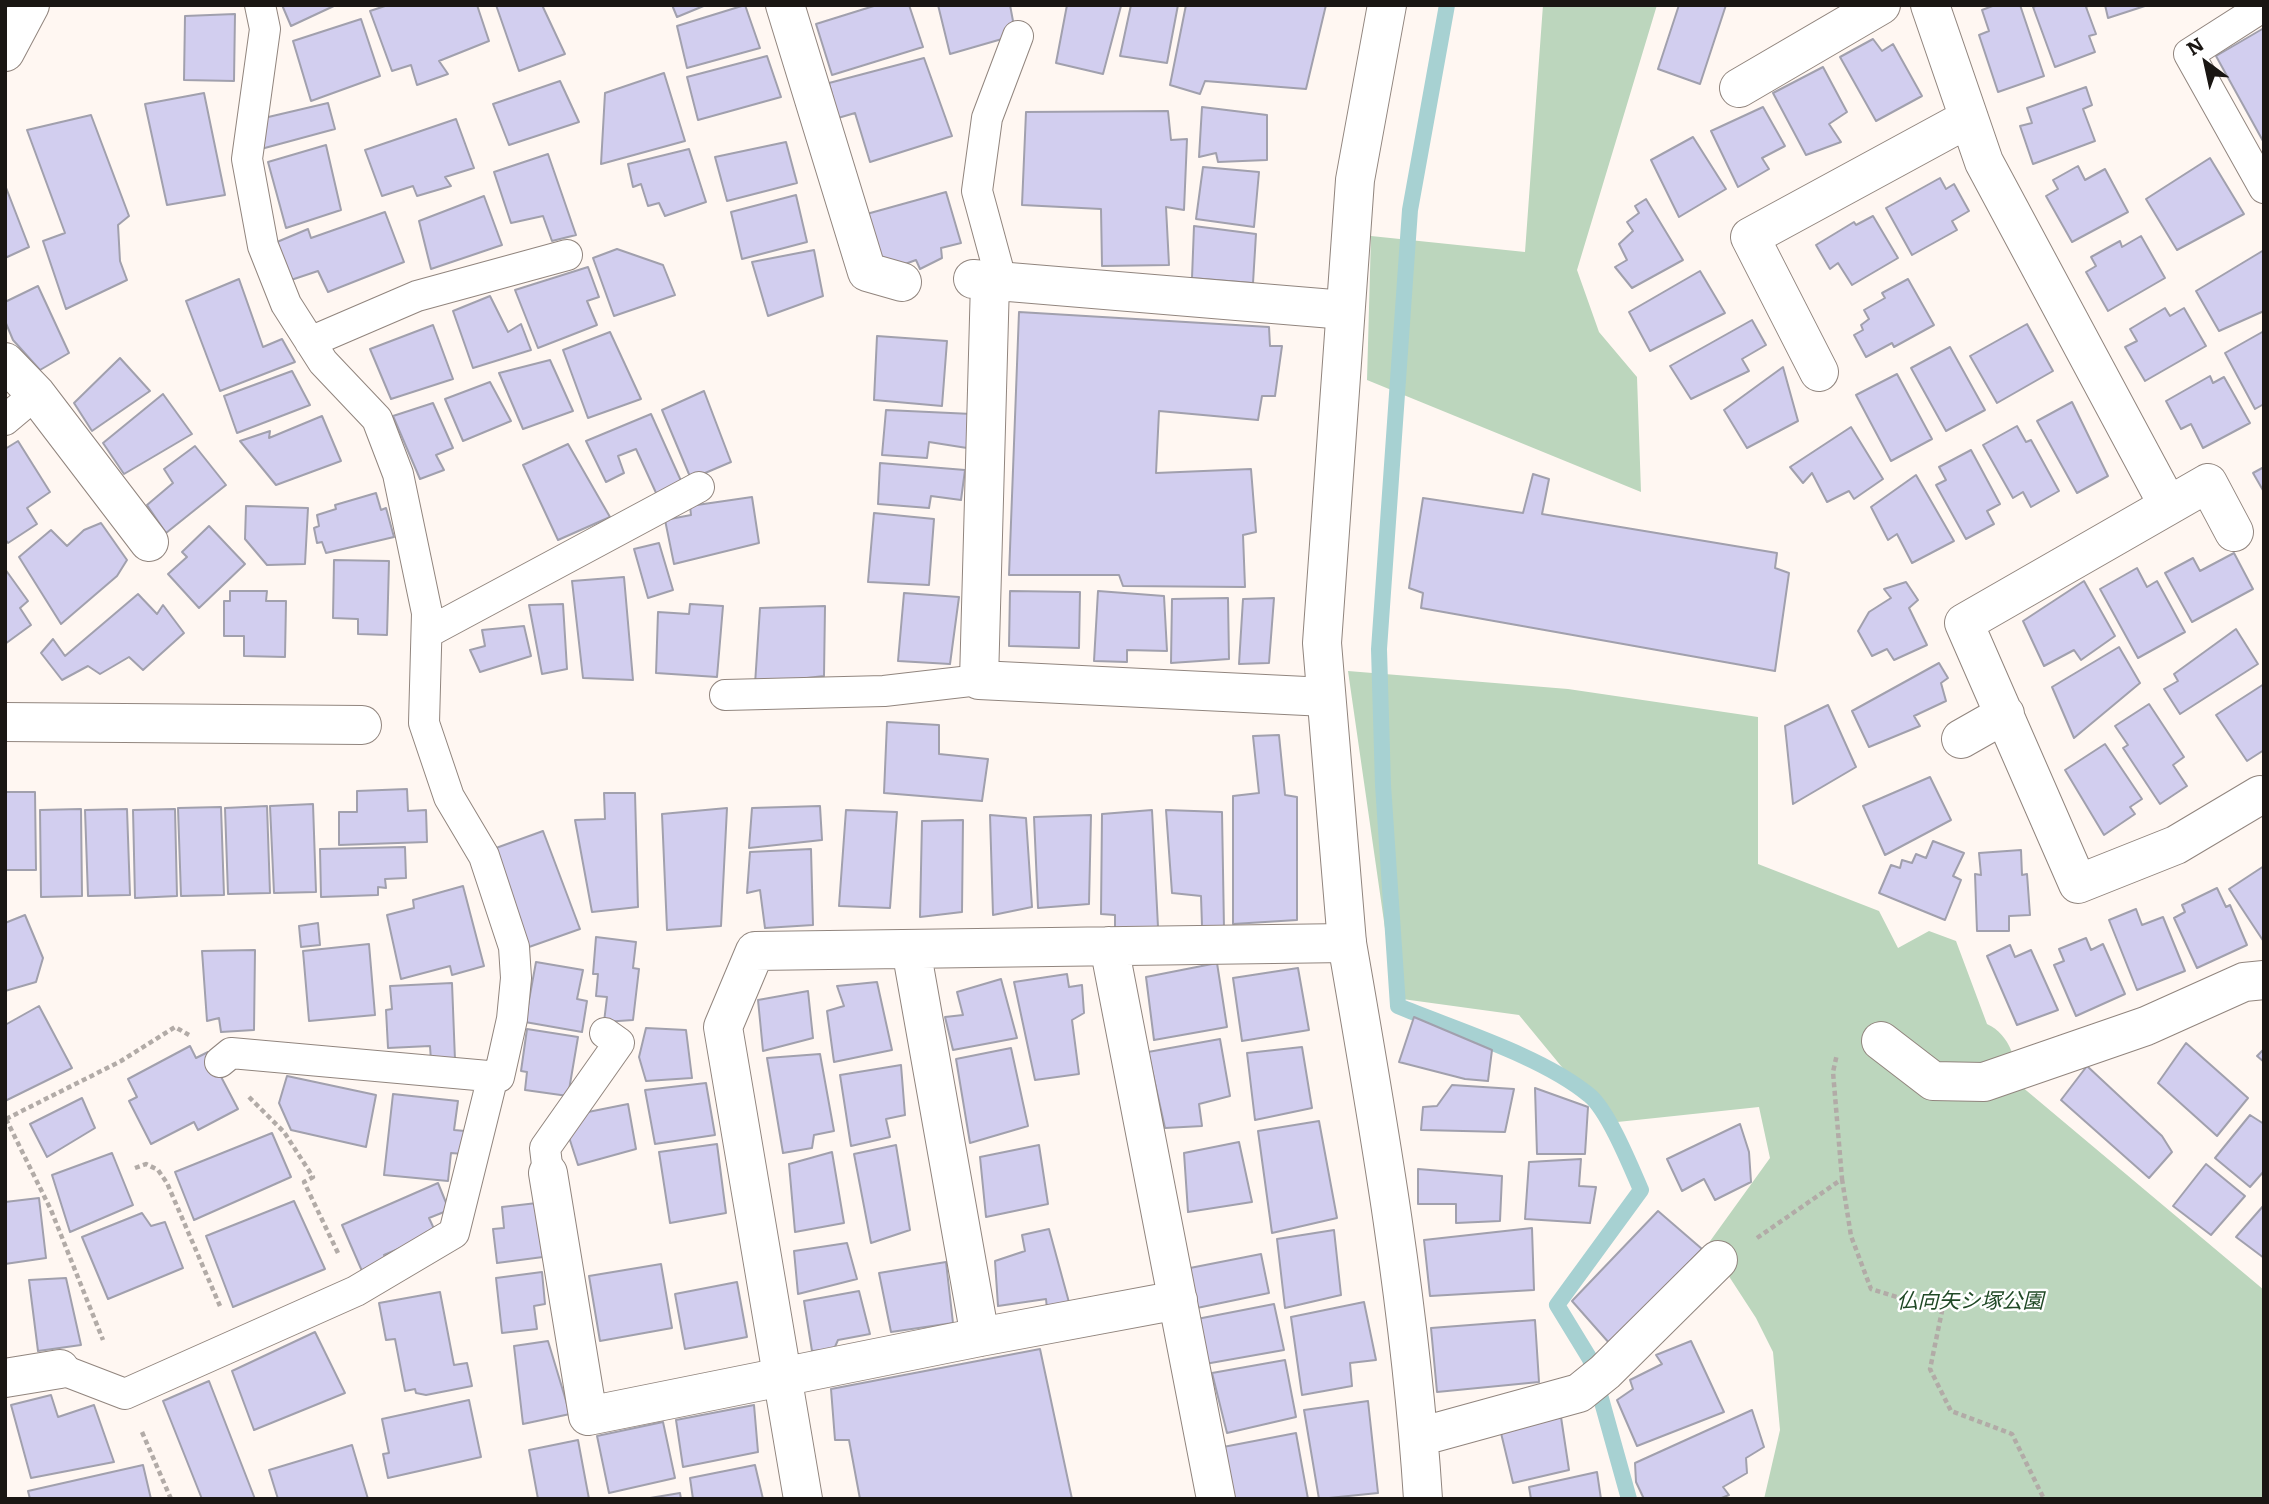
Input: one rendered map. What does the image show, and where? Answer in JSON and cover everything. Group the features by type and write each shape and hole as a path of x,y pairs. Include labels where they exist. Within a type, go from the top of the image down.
{"street":[{"path":"5,52 30,5"},
{"path":"785,5 867,272 902,282"},
{"path":"1387,5 1355,180 1322,643 1347,943 1396,1223 1423,1499"},
{"path":"1739,88 1881,5"},
{"path":"1930,5 1984,162 2168,505"},
{"path":"1819,372 1751,236 1969,118"},
{"path":"1326,697 979,680 988,281 1345,310"},
{"path":"5,362 36,394 149,542"},
{"path":"2234,532 2208,483 1964,623 2078,884 2176,845 2260,795"},
{"path":"1961,738 2005,714"},
{"path":"5,722 362,725"},
{"path":"803,1499 780,1379 723,1027 755,951 1347,943"},
{"path":"1109,946 1216,1499"},
{"path":"911,949 980,1336"},
{"path":"1881,1041 1933,1081 1984,1082 2146,1026 2244,982 2264,980"},
{"path":"548,1173 588,1416 780,1379 980,1336 1178,1300"},
{"path":"1419,1437 1592,1382 1718,1259"},
{"path":"5,1378 60,1369"}],"lane":[{"path":"226,1058 499,1077 512,1018 516,978 514,947 484,856 449,797 424,723 427,613 398,474 377,419 323,362 286,304 263,246 247,159 265,29 260,5"},
{"path":"2264,6 2189,54 2264,188"},
{"path":"988,281 977,191 987,118 1018,36"},
{"path":"310,342 417,296 567,255"},
{"path":"5,420 36,394"},
{"path":"427,633 699,487"},
{"path":"726,695 884,691 979,680"},
{"path":"548,1173 545,1148 619,1043 605,1033"},
{"path":"60,1369 125,1394 356,1291 454,1233 493,1076"}],"path":[{"path":"171,1499 125,1394 51,1210 5,1119 121,1062 175,1027 184,1031 205,1050 226,1058 284,1132 313,1177 304,1182 356,1291"},
{"path":"1881,1041 1864,1032 1838,1046 1833,1072 1842,1179 1851,1236 1871,1289 1942,1311 1930,1369 1951,1411 2012,1434 2045,1499"},
{"path":"135,1168 146,1164 158,1170 167,1183 215,1296"},
{"path":"1718,1259 1769,1231 1842,1179"}],"green space":[{"path":"1543,5 1657,5 1577,270 1599,332 1637,377 1641,492 1367,380 1371,236 1525,252"},
{"name":"仏向矢シ塚公園","path":"1348,671 1568,689 1758,717 1758,864 1879,911 1898,948 1929,931 1956,941 1987,1024 2007,1042 2021,1086 2264,1290 2264,1499 1764,1499 1780,1430 1773,1352 1756,1318 1708,1244 1770,1158 1759,1107 1608,1123 1519,1015 1395,998"}],"building":[{"path":"282,5 336,5 291,26"},
{"path":"388,5 477,5 489,41 439,61 448,74 417,85 411,65 392,71 370,11"},
{"path":"496,5 542,5 565,54 519,71"},
{"path":"672,5 706,5 677,17"},
{"path":"745,5 760,48 687,68 677,26"},
{"path":"877,5 909,5 923,47 832,75 816,24"},
{"path":"938,5 1010,5 1013,21 1002,39 950,54"},
{"path":"1067,5 1121,6 1103,74 1056,63"},
{"path":"1131,5 1178,5 1167,63 1120,56"},
{"path":"1186,5 1326,5 1306,89 1205,81 1200,94 1170,85"},
{"path":"1679,5 1726,5 1700,84 1658,69"},
{"path":"1995,5 2020,5 2044,76 1998,92 1979,35 1989,31 1982,10"},
{"path":"2090,5 2086,7 2096,34 2089,36 2095,52 2055,67 2033,7"},
{"path":"2105,5 2148,5 2108,18"},
{"path":"235,14 234,81 184,80 185,16"},
{"path":"361,19 380,76 311,101 293,41"},
{"path":"2264,28 2264,141 2263,141 2216,56"},
{"path":"1873,39 1882,51 1893,44 1922,96 1876,121 1840,57"},
{"path":"767,56 781,97 698,120 687,77"},
{"path":"924,58 952,136 870,162 855,113 838,118 829,83"},
{"path":"1823,67 1847,112 1829,124 1841,142 1806,155 1773,93"},
{"path":"664,73 685,141 601,164 605,93"},
{"path":"560,81 579,122 509,145 493,104"},
{"path":"2086,87 2092,105 2083,109 2095,141 2033,164 2020,126 2032,123 2027,108"},
{"path":"204,93 225,195 167,205 145,104"},
{"path":"328,103 335,129 261,149 264,118"},
{"path":"1202,107 1267,115 1267,160 1218,162 1216,153 1199,157"},
{"path":"1763,107 1785,146 1762,158 1769,169 1738,187 1711,131"},
{"path":"1168,111 1171,140 1187,139 1184,210 1166,207 1169,265 1102,266 1101,209 1022,205 1026,112"},
{"path":"91,115 129,216 118,225 120,261 127,280 66,309 43,241 65,233 27,130"},
{"path":"456,119 474,168 445,177 451,186 417,196 413,186 382,196 365,150"},
{"path":"1693,137 1726,189 1679,217 1651,160"},
{"path":"786,142 797,183 727,201 715,157"},
{"path":"326,145 341,210 286,228 268,162"},
{"path":"689,149 706,202 665,216 659,203 648,206 641,184 633,187 628,164"},
{"path":"548,154 576,235 552,241 543,216 511,223 494,172"},
{"path":"2210,158 2244,214 2177,250 2146,199"},
{"path":"2078,166 2085,180 2105,169 2128,212 2072,242 2046,196 2058,189 2053,180"},
{"path":"1203,167 1259,172 1254,227 1196,219"},
{"path":"1940,178 1946,189 1954,184 1969,211 1952,221 1957,230 1912,255 1886,208"},
{"path":"5,185 29,247 5,258"},
{"path":"946,192 961,243 941,248 942,258 920,269 916,260 894,268 873,255 863,215"},
{"path":"796,195 807,242 742,259 731,212"},
{"path":"484,196 502,245 431,269 419,221"},
{"path":"1646,199 1683,260 1632,288 1615,267 1627,260 1619,244 1633,231 1627,222 1639,213 1635,206"},
{"path":"385,212 404,262 328,292 318,271 288,281 277,242 308,229 311,238"},
{"path":"1873,216 1898,258 1852,285 1838,263 1830,269 1816,245 1854,222 1856,225"},
{"path":"1194,226 1256,234 1253,283 1192,278"},
{"path":"2141,236 2165,278 2108,311 2086,272 2096,266 2091,257 2120,241 2122,247"},
{"path":"617,249 663,265 675,295 614,316 593,258"},
{"path":"814,250 823,296 768,316 752,262"},
{"path":"2264,250 2264,311 2219,331 2196,291"},
{"path":"588,267 599,297 587,301 597,325 538,348 515,290"},
{"path":"1700,271 1725,313 1650,351 1629,312"},
{"path":"239,279 263,347 282,339 295,362 220,391 186,301"},
{"path":"1908,279 1934,325 1894,347 1892,343 1866,357 1854,335 1863,330 1861,325 1869,319 1864,310 1885,298 1882,293"},
{"path":"38,286 69,353 40,370 13,340 5,321 5,302"},
{"path":"490,296 508,332 521,324 531,350 473,368 453,311"},
{"path":"2165,308 2170,316 2184,308 2206,346 2145,381 2125,347 2137,341 2130,329"},
{"path":"1019,312 1269,327 1270,346 1282,346 1275,396 1262,396 1258,420 1159,411 1156,473 1251,469 1256,532 1243,535 1245,587 1123,586 1119,575 1009,575"},
{"path":"1752,320 1766,345 1742,359 1749,371 1691,399 1670,366"},
{"path":"2027,324 2053,371 1997,403 1970,356"},
{"path":"433,325 453,379 391,399 370,349"},
{"path":"2264,331 2264,404 2255,409 2225,353"},
{"path":"610,332 641,399 588,418 563,350"},
{"path":"877,336 947,341 942,406 874,400"},
{"path":"1950,347 1985,410 1946,431 1911,368"},
{"path":"120,358 150,391 92,431 74,403"},
{"path":"550,360 573,411 523,429 499,373"},
{"path":"1783,367 1798,421 1747,448 1724,410"},
{"path":"292,371 310,405 237,433 224,396"},
{"path":"1897,374 1932,439 1891,461 1856,395"},
{"path":"2210,376 2213,383 2224,377 2250,423 2203,448 2191,424 2181,429 2166,401"},
{"path":"490,382 511,421 463,441 445,399"},
{"path":"704,391 731,462 691,479 662,410"},
{"path":"163,394 192,434 124,474 103,443"},
{"path":"2072,402 2108,476 2077,493 2037,421"},
{"path":"433,403 453,448 436,455 444,470 420,479 393,416"},
{"path":"886,410 972,414 967,448 929,442 927,458 882,455"},
{"path":"651,414 682,483 657,495 636,449 618,456 624,473 606,482 586,441"},
{"path":"322,416 341,461 276,485 240,441 270,431 269,438"},
{"path":"2017,426 2026,442 2031,440 2059,491 2031,507 2023,492 2013,498 1983,445"},
{"path":"1851,427 1883,479 1854,499 1849,491 1827,502 1812,473 1803,483 1790,467"},
{"path":"18,441 50,492 27,508 37,524 8,543 5,539 5,449"},
{"path":"568,444 610,517 558,540 523,465"},
{"path":"195,446 226,485 166,533 147,505 173,483 164,469"},
{"path":"1971,450 2000,504 1987,511 1994,524 1966,539 1936,485 1946,480 1939,467"},
{"path":"880,463 965,470 961,500 931,496 929,508 878,504"},
{"path":"2264,467 2264,492 2253,473"},
{"path":"1533,474 1549,479 1542,514 1777,553 1775,568 1789,573 1775,671 1421,608 1423,593 1409,588 1423,498 1523,513"},
{"path":"1916,475 1954,541 1912,563 1897,534 1888,540 1871,507"},
{"path":"376,493 381,510 386,508 394,537 326,553 322,542 317,543 314,528 319,526 317,515 336,509 335,505"},
{"path":"752,497 759,543 674,564 665,520 691,515 690,506"},
{"path":"246,506 308,508 305,564 267,565 245,539"},
{"path":"874,513 934,519 929,585 868,582"},
{"path":"101,523 127,560 117,576 61,624 19,557 51,530 67,546 84,530"},
{"path":"209,526 245,564 199,608 168,574 187,557 182,552"},
{"path":"659,543 673,590 648,598 634,549"},
{"path":"2234,553 2253,589 2192,622 2165,573 2193,558 2200,571"},
{"path":"334,560 389,561 387,635 358,634 358,619 333,618"},
{"path":"2137,568 2147,587 2157,581 2185,632 2138,658 2100,589"},
{"path":"5,569 28,601 20,608 31,625 5,644"},
{"path":"624,577 633,680 583,678 572,581"},
{"path":"2084,581 2115,636 2081,660 2074,650 2044,666 2023,621"},
{"path":"1906,582 1918,600 1909,608 1927,645 1894,660 1887,649 1872,656 1858,631 1869,612 1891,598 1884,589"},
{"path":"230,591 267,591 266,601 286,601 285,657 244,656 244,636 224,636 224,601 230,601"},
{"path":"1010,591 1080,592 1079,648 1009,646"},
{"path":"1098,591 1164,596 1167,651 1127,650 1127,662 1094,661"},
{"path":"904,593 959,597 950,664 898,661"},
{"path":"138,594 157,614 163,605 184,633 143,670 129,657 100,674 88,666 62,680 41,653 53,639 65,656"},
{"path":"1228,598 1229,659 1171,663 1172,599"},
{"path":"1274,598 1269,663 1239,664 1243,599"},
{"path":"563,604 567,669 542,674 529,605"},
{"path":"690,604 723,606 717,677 656,673 658,612 689,614"},
{"path":"825,606 824,676 755,684 760,608"},
{"path":"524,626 531,656 480,672 470,650 485,646 482,630"},
{"path":"2236,629 2258,664 2180,714 2164,689 2178,681 2174,674"},
{"path":"2119,647 2140,683 2074,738 2052,687"},
{"path":"1939,663 1948,678 1941,683 1946,701 1914,716 1920,726 1869,747 1852,711"},
{"path":"2264,684 2264,750 2247,761 2216,715"},
{"path":"2149,704 2184,757 2173,765 2187,786 2160,804 2123,748 2128,745 2115,726"},
{"path":"1828,705 1856,767 1793,804 1785,726"},
{"path":"887,722 939,725 939,754 988,759 982,801 884,793"},
{"path":"1279,735 1285,795 1297,797 1297,920 1233,924 1233,796 1259,793 1253,736"},
{"path":"2105,744 2142,799 2130,807 2135,814 2104,835 2065,770"},
{"path":"1930,777 1951,820 1885,855 1863,806"},
{"path":"407,789 408,811 426,810 427,842 339,845 339,812 357,812 357,791"},
{"path":"5,792 35,792 36,870 5,870"},
{"path":"604,793 635,793 638,907 592,912 575,820 605,819"},
{"path":"313,804 316,892 274,893 270,806"},
{"path":"267,806 270,893 228,894 225,808"},
{"path":"820,806 822,840 749,848 752,808"},
{"path":"221,807 224,895 181,896 178,808"},
{"path":"727,808 721,926 667,930 662,814"},
{"path":"81,809 82,896 41,897 40,810"},
{"path":"127,809 130,895 88,896 85,810"},
{"path":"175,809 177,896 135,898 133,810"},
{"path":"846,810 897,812 890,908 839,906"},
{"path":"1152,810 1158,927 1115,929 1115,915 1101,914 1102,814"},
{"path":"1166,810 1222,812 1224,929 1202,926 1201,896 1172,893"},
{"path":"990,815 1026,818 1032,907 993,915"},
{"path":"1091,815 1089,904 1038,908 1034,817"},
{"path":"963,820 962,912 920,917 922,821"},
{"path":"543,831 580,929 529,947 496,848"},
{"path":"1933,841 1964,853 1953,876 1961,880 1945,920 1879,893 1891,865 1900,868 1902,860 1912,863 1916,854 1926,858"},
{"path":"405,847 406,878 385,879 386,888 378,887 378,895 321,897 320,849"},
{"path":"811,849 813,925 765,928 760,890 747,893 750,852"},
{"path":"2021,850 2022,875 2027,874 2030,915 2009,916 2009,931 1977,931 1975,874 1981,875 1979,853"},
{"path":"2264,866 2264,942 2229,889"},
{"path":"463,886 484,966 452,975 450,966 401,979 387,915 414,908 413,900"},
{"path":"2217,888 2226,907 2230,905 2247,945 2197,968 2174,918 2185,912 2182,905"},
{"path":"2136,909 2142,925 2163,917 2185,971 2137,990 2109,920"},
{"path":"25,915 43,958 36,982 5,991 5,923"},
{"path":"318,923 320,945 301,947 299,926"},
{"path":"596,937 636,942 633,968 639,969 633,1020 604,1022 607,997 596,996 598,974 593,974"},
{"path":"2086,938 2091,950 2103,944 2125,994 2076,1016 2054,965 2064,961 2059,949"},
{"path":"369,944 375,1015 309,1021 303,951"},
{"path":"2010,945 2015,957 2031,950 2058,1010 2017,1025 1987,956"},
{"path":"255,950 254,1030 221,1032 219,1018 207,1021 202,951"},
{"path":"536,962 583,970 577,999 587,1001 582,1032 525,1022"},
{"path":"1217,963 1227,1027 1154,1040 1146,977"},
{"path":"1298,968 1309,1030 1242,1041 1233,978"},
{"path":"1067,974 1069,987 1082,985 1084,1013 1072,1020 1079,1074 1035,1080 1014,982"},
{"path":"1001,979 1017,1038 953,1050 945,1017 963,1015 957,992"},
{"path":"877,982 892,1050 834,1062 827,1011 844,1006 837,986"},
{"path":"452,983 455,1060 431,1061 430,1046 388,1048 386,1010 392,1009 390,986"},
{"path":"808,991 813,1038 763,1051 758,1000"},
{"path":"39,1006 72,1068 5,1101 5,1025"},
{"path":"1414,1017 1492,1050 1488,1081 1465,1079 1399,1062"},
{"path":"646,1028 686,1030 692,1078 646,1081 639,1057"},
{"path":"527,1029 578,1037 568,1096 525,1090 527,1072 521,1071"},
{"path":"1220,1039 1230,1096 1199,1104 1202,1126 1165,1128 1148,1052"},
{"path":"2186,1043 2248,1098 2217,1136 2158,1083"},
{"path":"190,1046 196,1058 208,1052 238,1109 198,1130 194,1122 151,1144 129,1101 137,1097 128,1079"},
{"path":"1302,1047 1312,1108 1255,1120 1247,1053"},
{"path":"1011,1048 1028,1126 970,1143 956,1059"},
{"path":"2264,1049 2264,1062 2257,1056"},
{"path":"820,1054 834,1131 814,1135 812,1148 783,1153 767,1058"},
{"path":"901,1065 905,1115 886,1119 890,1137 851,1146 840,1075"},
{"path":"2087,1066 2162,1136 2172,1152 2149,1178 2061,1100"},
{"path":"287,1076 376,1095 366,1147 291,1130 279,1103"},
{"path":"706,1083 715,1135 655,1144 645,1090"},
{"path":"1452,1085 1514,1089 1505,1132 1421,1130 1423,1107 1437,1106"},
{"path":"1535,1088 1588,1107 1585,1154 1537,1154"},
{"path":"393,1094 458,1101 454,1130 465,1131 463,1154 451,1153 448,1181 384,1175"},
{"path":"82,1098 95,1128 47,1157 30,1124"},
{"path":"628,1104 636,1149 578,1165 567,1131 588,1112"},
{"path":"2250,1115 2264,1124 2264,1171 2250,1187 2215,1158"},
{"path":"1319,1121 1337,1218 1272,1233 1258,1131"},
{"path":"1740,1124 1749,1152 1751,1182 1715,1200 1704,1179 1682,1191 1667,1159"},
{"path":"272,1133 291,1177 194,1220 175,1172"},
{"path":"1239,1142 1252,1202 1188,1212 1184,1153"},
{"path":"717,1144 726,1213 670,1223 659,1152"},
{"path":"896,1145 910,1230 871,1243 854,1154"},
{"path":"1039,1145 1048,1204 986,1217 980,1157"},
{"path":"832,1152 844,1223 795,1232 789,1164"},
{"path":"112,1153 133,1205 70,1232 52,1175"},
{"path":"1581,1159 1579,1186 1596,1187 1590,1223 1525,1219 1529,1162"},
{"path":"2206,1164 2245,1196 2211,1235 2173,1206"},
{"path":"1418,1169 1502,1176 1500,1221 1456,1223 1456,1204 1418,1204"},
{"path":"438,1183 449,1210 429,1218 436,1233 384,1255 387,1260 362,1271 342,1225"},
{"path":"39,1198 46,1258 5,1264 5,1202"},
{"path":"294,1201 325,1269 233,1307 206,1236"},
{"path":"537,1203 543,1257 497,1263 493,1229 504,1228 502,1207"},
{"path":"2264,1205 2264,1258 2236,1237"},
{"path":"1658,1211 1702,1249 1610,1344 1572,1301"},
{"path":"142,1213 151,1226 165,1222 183,1268 108,1299 82,1237"},
{"path":"1532,1228 1534,1290 1430,1296 1424,1240"},
{"path":"1049,1229 1070,1306 1047,1309 1046,1299 998,1306 995,1261 1025,1251 1022,1235"},
{"path":"1334,1230 1341,1295 1285,1308 1277,1239"},
{"path":"847,1243 857,1279 798,1294 794,1251"},
{"path":"1261,1254 1269,1293 1197,1308 1190,1268"},
{"path":"946,1262 953,1323 891,1332 879,1273"},
{"path":"661,1264 672,1328 600,1341 589,1276"},
{"path":"542,1272 545,1304 534,1306 537,1329 502,1333 496,1278"},
{"path":"66,1278 81,1345 38,1351 29,1280"},
{"path":"737,1282 747,1337 685,1349 675,1294"},
{"path":"859,1291 870,1334 838,1340 834,1349 812,1351 804,1301"},
{"path":"440,1292 454,1365 467,1363 472,1386 426,1395 416,1393 415,1389 405,1391 395,1339 386,1340 379,1303"},
{"path":"1364,1302 1376,1360 1350,1363 1352,1386 1302,1395 1291,1317"},
{"path":"1274,1304 1284,1350 1205,1364 1197,1319"},
{"path":"1535,1320 1539,1382 1437,1392 1431,1328"},
{"path":"315,1332 345,1393 254,1430 232,1371"},
{"path":"548,1341 570,1414 523,1424 514,1346"},
{"path":"1691,1341 1724,1412 1637,1446 1617,1400 1633,1389 1630,1380 1662,1364 1656,1355"},
{"path":"1040,1349 1072,1499 860,1499 849,1440 835,1440 831,1389"},
{"path":"1285,1360 1296,1417 1227,1433 1212,1373"},
{"path":"209,1381 255,1499 202,1499 163,1401"},
{"path":"51,1395 58,1417 94,1405 114,1462 31,1478 11,1405"},
{"path":"469,1400 481,1457 388,1478 383,1454 389,1453 382,1419"},
{"path":"1368,1401 1378,1493 1319,1499 1304,1410"},
{"path":"754,1405 758,1452 683,1467 676,1420"},
{"path":"1752,1410 1764,1447 1746,1458 1747,1473 1723,1487 1729,1495 1719,1499 1644,1499 1636,1482 1635,1463"},
{"path":"1561,1417 1569,1470 1513,1483 1501,1433"},
{"path":"663,1422 675,1478 609,1493 597,1436"},
{"path":"1296,1433 1308,1499 1228,1499 1218,1448"},
{"path":"578,1440 589,1499 538,1499 529,1450"},
{"path":"352,1445 368,1499 278,1499 269,1470"},
{"path":"143,1465 151,1499 30,1499 28,1491"},
{"path":"755,1465 763,1499 693,1499 690,1478"},
{"path":"1597,1472 1601,1499 1531,1499 1529,1487"},
{"path":"680,1493 681,1499 644,1499"}],"waterway":[{"path":"1447,5 1410,210 1379,649 1383,785 1398,1006 1523,1056 1570,1081 1596,1102 1625,1154 1641,1190 1557,1305 1590,1359 1629,1499"}]}
